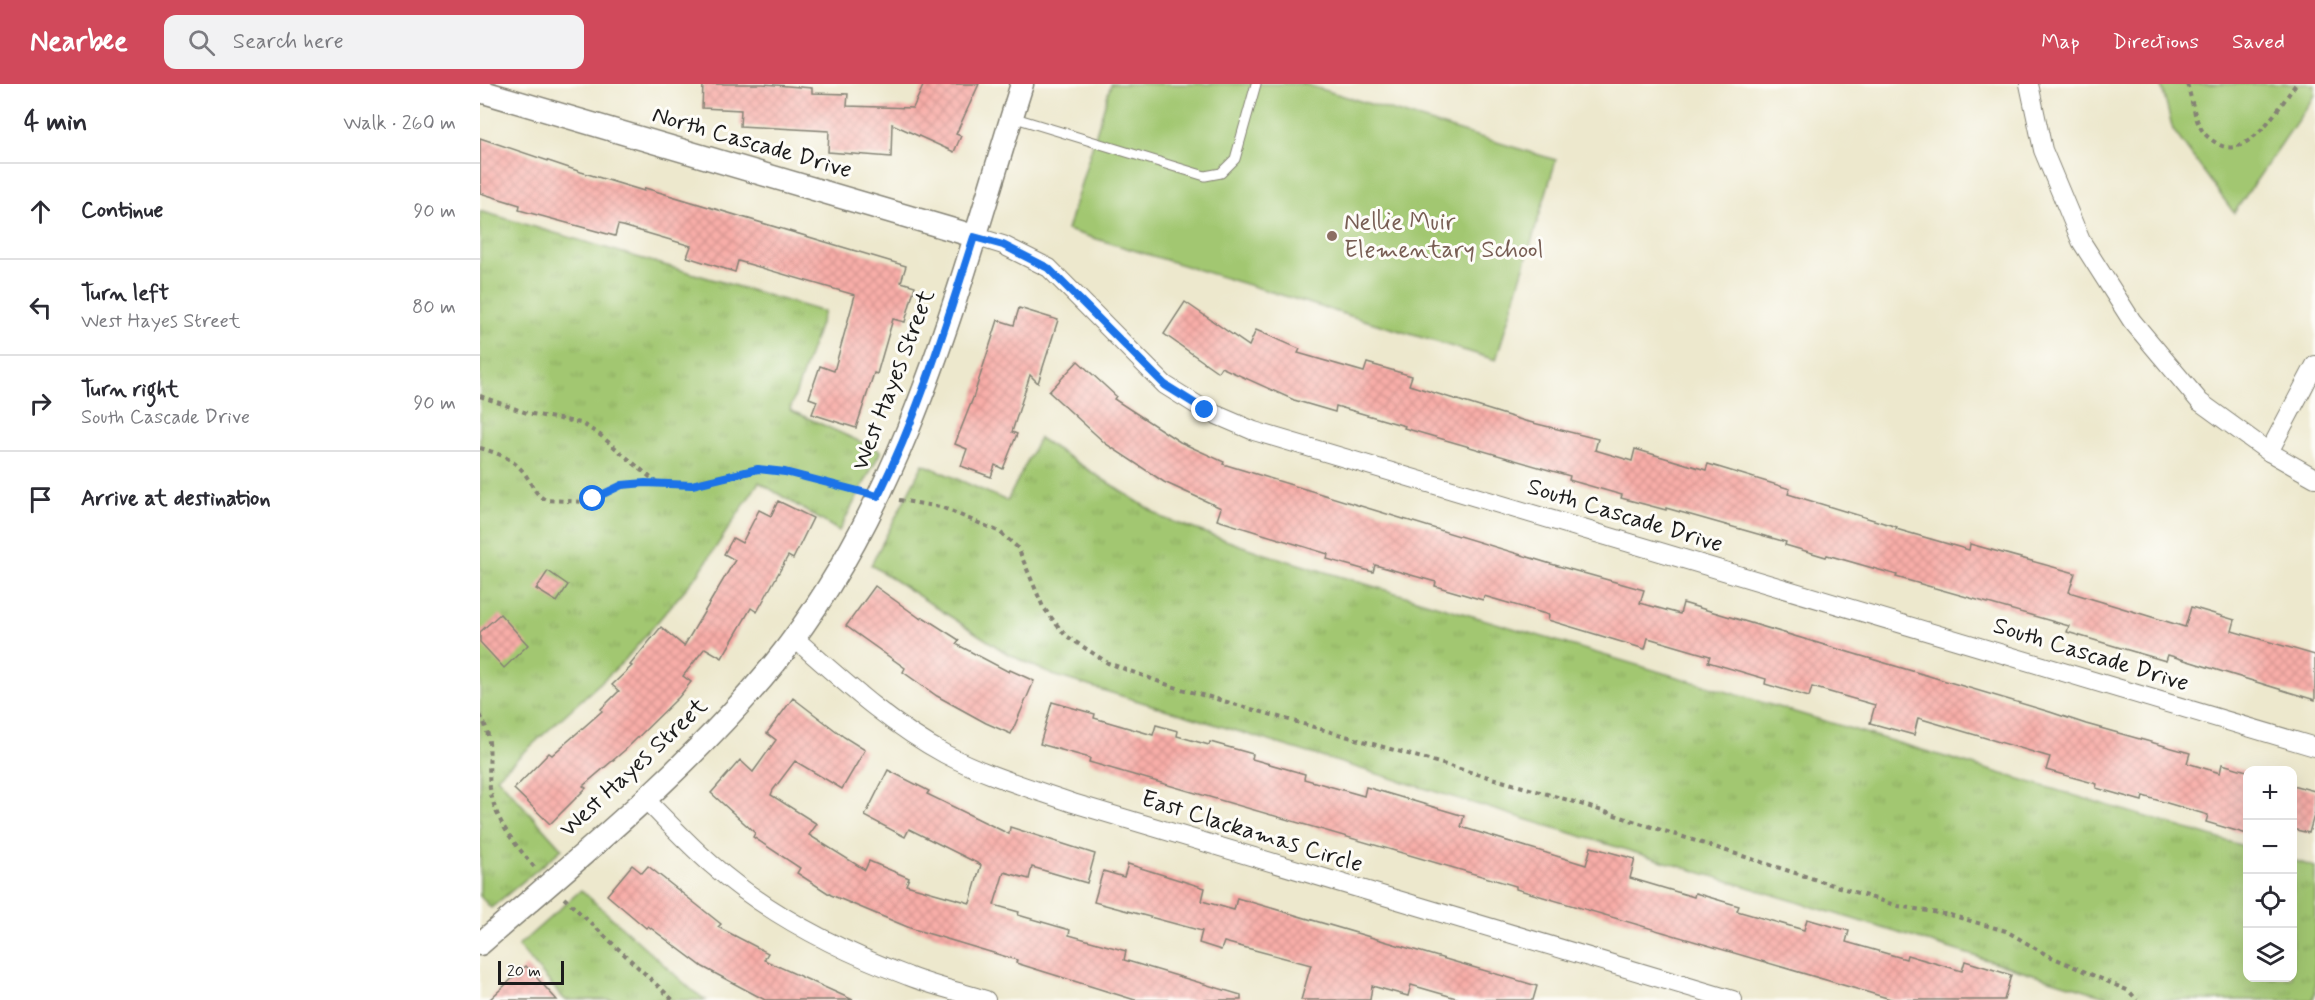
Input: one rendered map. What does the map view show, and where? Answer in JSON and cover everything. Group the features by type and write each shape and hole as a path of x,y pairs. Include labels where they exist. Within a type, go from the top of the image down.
{"street":[{"name":"West Hayes Street","path":"480,944 646,800 711,737 776,660 832,580 878,496 904,441 932,370 1022,84"},
{"path":"2029,84 2043,150 2081,241 2126,311 2200,402 2269,452 2315,478"},
{"name":"North Cascade Drive","path":"480,90 974,237"},
{"name":"South Cascade Drive","path":"974,237 1003,245 1048,268 1165,385 1205,410 1254,431 2315,747"},
{"path":"2269,452 2315,364"},
{"name":"East Clackamas Circle","path":"793,637 855,692 904,729 946,754 999,777 1073,804 1733,1000"},
{"path":"646,800 711,864 765,904 862,958 909,977 986,1000"}],"lane":[{"path":"1011,117 1205,176 1221,173 1235,159 1256,84"}],"path":[{"path":"2187,84 2198,122 2206,136 2223,147 2240,147 2258,134 2296,84"},
{"path":"480,396 527,413 581,423 600,435 657,483"},
{"path":"480,448 508,458 524,472 540,498 546,501 585,502 622,485 657,483 692,485 748,471 769,470 878,496 941,507 1000,532 1018,548 1043,607 1065,635 1108,663 1171,686 1568,800 1898,906 1950,915 2006,931 2047,955 2129,991 2137,1000"}],"green space":[{"name":"Nellie Muir Elementary School","path":"1111,84 1304,84 1556,160 1496,360 1067,230"},
{"path":"2161,84 2315,84 2315,95 2234,213 2173,130"},
{"path":"480,211 824,312 790,410 881,451 839,531 759,482 699,573 624,661 497,777 562,849 491,908 480,896"},
{"path":"1039,438 1163,518 1265,554 2243,846 2243,982 2297,982 2297,861 2315,867 2315,993 2313,1000 2112,1000 2112,998 1053,675 1008,654 871,565 923,464 1007,501"},
{"path":"581,890 693,991 706,1000 565,1000 518,946"}],"building":[{"path":"703,84 763,84 812,88 812,93 848,94 847,106 913,108 924,84 979,84 956,134 961,136 954,152 892,124 891,157 828,152 829,131 740,126 741,110 702,108"},
{"path":"480,138 644,191 645,188 906,266 901,282 915,286 905,322 893,319 877,374 874,373 856,428 812,414 817,401 809,398 820,366 834,371 855,295 738,261 735,272 687,257 691,246 623,226 618,225 615,236 519,210 520,205 480,193"},
{"path":"1185,302 1249,346 1256,330 1300,349 1298,353 1364,372 1367,363 1412,376 1409,385 1525,421 1598,439 1595,450 1632,461 1635,449 1706,470 1708,464 1790,489 1788,494 1897,527 1896,529 1969,550 1970,544 2075,573 2069,592 2185,627 2191,607 2235,620 2232,631 2315,655 2315,700 2168,655 2166,661 2121,648 2067,632 2069,626 1827,555 1826,557 1785,545 1786,542 1666,508 1666,510 1621,498 1622,495 1569,480 1570,476 1404,428 1405,426 1336,406 1335,412 1294,400 1221,367 1218,372 1164,334"},
{"path":"1019,308 1058,320 1038,383 1030,375 1012,432 1017,434 1003,469 995,465 991,477 961,466 967,449 955,444 973,398 998,320 1014,325"},
{"path":"1078,361 1116,396 1114,399 1180,442 1224,462 1223,464 1644,590 1640,603 1680,614 1683,603 2190,753 2187,763 2220,773 2222,764 2243,770 2243,833 2206,822 2208,815 2143,796 2142,801 2096,788 2097,784 2046,770 2050,757 1918,718 1914,735 1870,723 1875,705 1812,687 1809,697 1765,684 1766,679 1708,662 1710,656 1648,638 1645,649 1548,620 1549,615 1484,596 1483,600 1435,586 1436,582 1375,565 1373,572 1327,559 1328,554 1217,520 1221,508 1164,482 1106,444 1049,392"},
{"path":"778,501 813,518 793,559 788,556 757,612 751,608 722,658 705,648 683,676 691,682 679,697 625,750 583,786 586,788 550,824 514,789 549,753 552,755 602,711 601,709 619,691 612,685 632,666 630,665 661,627 684,646 735,560 724,554 733,538 742,543 759,510 771,516"},
{"path":"548,571 568,585 557,602 536,589"},
{"path":"875,586 921,619 923,617 959,640 956,644 1009,672 1010,670 1034,681 1011,734 937,696 903,672 905,668 846,626"},
{"path":"500,614 528,645 504,668 480,642 480,632"},
{"path":"793,698 865,750 842,789 795,761 773,790 771,795 817,824 809,835 865,870 869,861 909,878 906,885 970,903 981,865 909,829 905,837 865,816 888,770 929,791 927,794 1009,834 1010,827 1095,854 1087,883 1032,867 1029,879 1004,872 994,905 1019,912 1018,915 1070,930 1069,935 1126,951 1124,960 1241,995 1241,1000 1135,1000 1016,963 1017,960 910,928 831,895 797,873 800,868 753,837 755,833 711,793 740,760 753,772 776,740 767,733"},
{"path":"1052,702 1095,714 1094,718 1153,735 1156,725 1178,731 1177,736 1253,754 1252,759 1305,774 1304,779 1364,796 1366,787 1464,816 1461,827 1586,865 1591,847 1635,859 1630,878 1694,897 1695,893 1739,906 1737,911 1804,930 1807,919 1849,931 1846,942 1906,959 1907,955 1962,971 1965,961 2011,975 2004,1000 1894,1000 1516,889 1516,886 1089,762 1090,758 1040,744"},
{"path":"2297,786 2315,791 2315,812 2309,833 2297,830"},
{"path":"1128,864 1205,888 1202,901 1234,910 1237,898 1537,986 1533,1000 1463,1000 1411,985 1408,996 1372,986 1370,1000 1301,1000 1311,965 1224,942 1221,950 1199,943 1202,931 1094,902 1103,871 1124,877"},
{"path":"632,865 642,873 648,866 721,924 718,927 768,953 764,960 853,1000 765,1000 703,967 648,926 646,928 607,895"},
{"path":"526,966 557,1000 489,1000"}],"place":[{"name":"Nellie Muir Elementary School","path":"1332,236"}],"route":[{"path":"593,499 622,485 645,483 692,485 758,469 785,472 878,496 908,432 932,370 974,237 1003,245 1048,268 1165,385 1205,410"}]}
